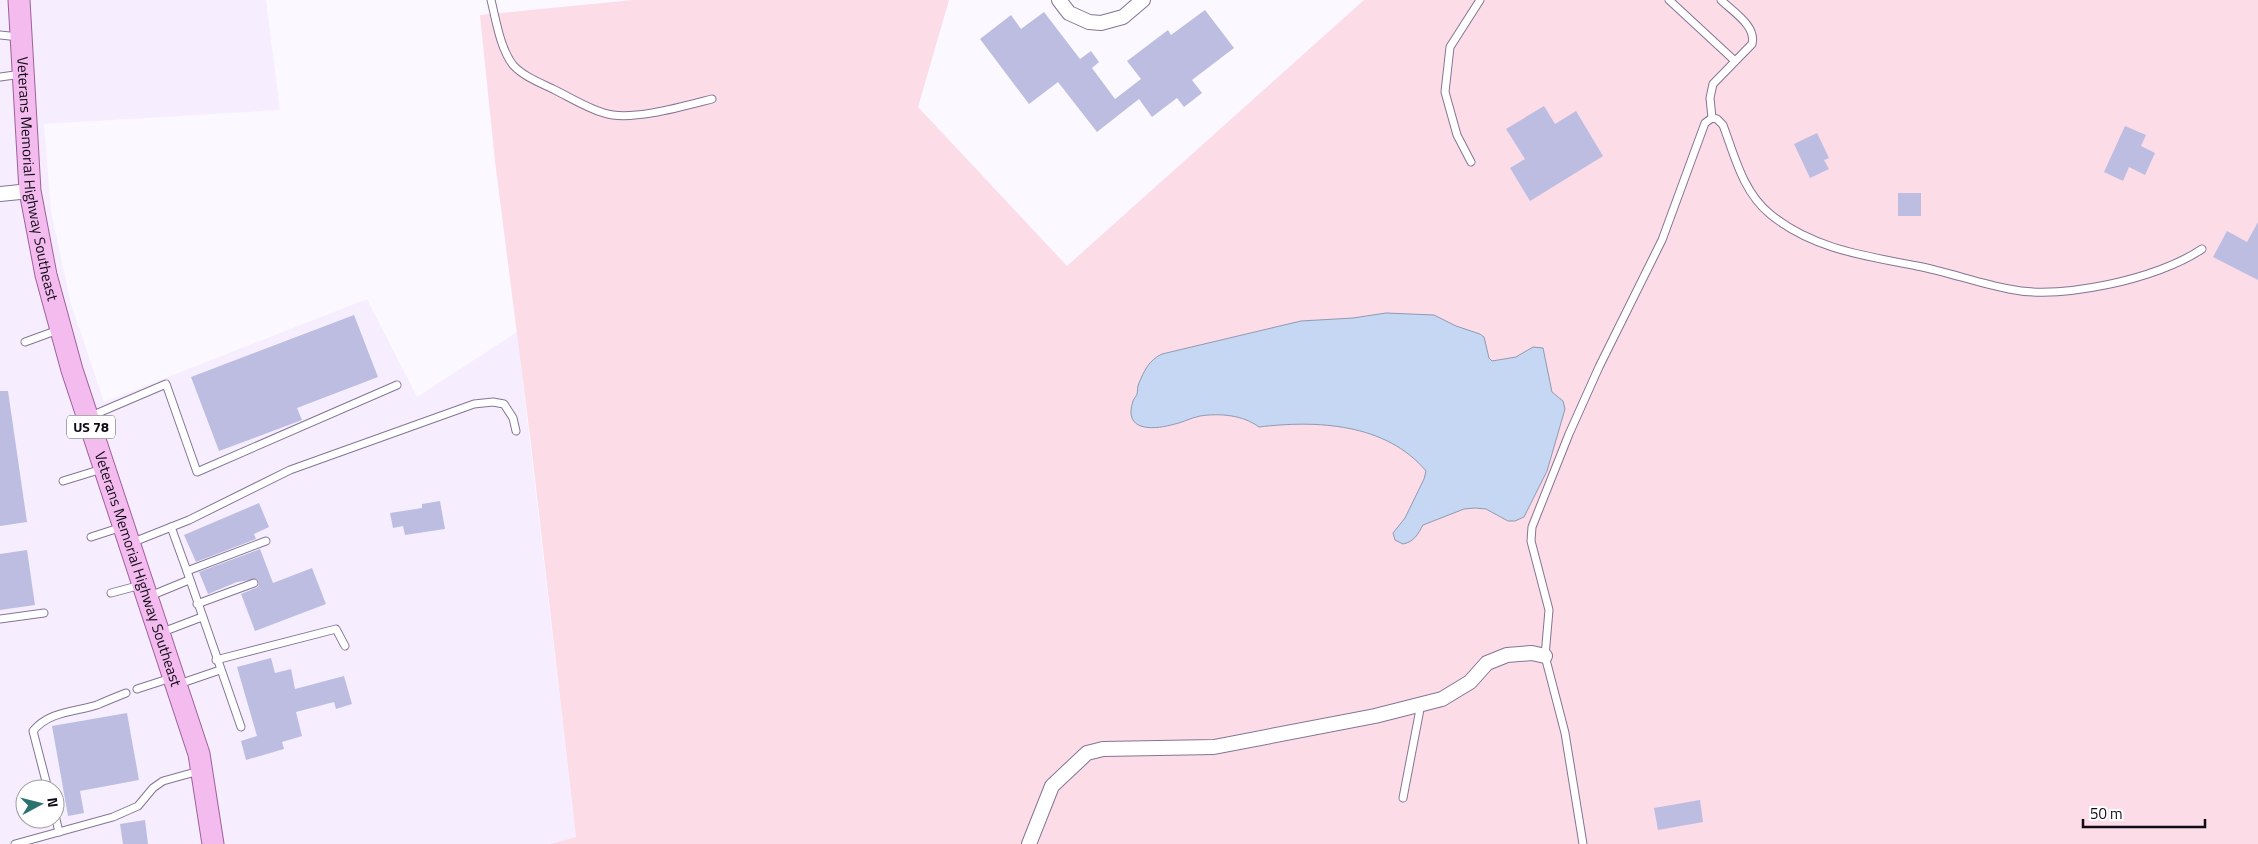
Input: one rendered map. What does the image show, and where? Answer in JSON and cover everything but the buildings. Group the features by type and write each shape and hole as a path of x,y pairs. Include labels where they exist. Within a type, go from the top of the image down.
{"main road":[{"name":"Veterans Memorial Highway Southeast","path":"19,0 10,36 22,74 30,190 46,275 88,417 199,754 213,844"}],"street":[{"path":"1059,0 1068,13 1089,22 1100,23 1123,17 1143,0"},
{"path":"0,194 30,190"},
{"path":"1029,844 1052,786 1087,753 1104,749 1214,747 1375,716 1442,699 1470,682 1486,663 1507,655 1532,652 1541,653 1545,656"}],"lane":[{"path":"491,0 505,49 513,64 524,74 605,114 626,115 652,112 712,99"},
{"path":"1471,162 1457,135 1445,92 1450,47 1480,0"},
{"path":"1669,0 1735,61"},
{"path":"1712,118 1710,98 1713,84 1752,44 1753,32 1721,0"},
{"path":"0,77 22,74"},
{"path":"1712,118 1723,125 1741,176 1753,198 1770,214 1803,237 1844,252 1951,273 2010,289 2050,291 2090,289 2186,260 2202,250"},
{"path":"1583,844 1565,733 1545,656 1549,610 1531,541 1532,527 1569,434 1585,402 1599,367 1662,240 1705,123 1712,118"},
{"path":"25,342 61,329"},
{"path":"88,417 166,384 198,472 397,385"},
{"path":"91,537 128,535 171,527 290,470 474,404 493,402 504,404 514,418 516,431"},
{"path":"63,481 105,468"},
{"path":"171,527 241,727"},
{"path":"187,572 266,541"},
{"path":"111,593 146,591 189,580"},
{"path":"197,604 254,583"},
{"path":"0,619 44,613"},
{"path":"160,633 202,617"},
{"path":"216,660 336,629 345,646"},
{"path":"137,689 220,670"},
{"path":"45,779 33,731 40,723 52,716 96,705 126,692"},
{"path":"1403,798 1421,704"},
{"path":"14,844 113,817 138,806 153,788 164,782 202,770"}],"shaded area":[{"path":"0,0 266,0 280,110 44,124 51,211 71,304 104,402 367,299 417,397 517,332 576,837 550,844 0,844"},
{"path":"633,0 949,0 918,107 1067,266 1364,0 2258,0 2258,844 550,844 576,837 531,444 495,161 480,15"}],"water":[{"path":"1386,313 1434,315 1456,326 1480,334 1484,337 1489,358 1492,361 1516,357 1533,347 1543,348 1552,392 1563,401 1565,409 1547,471 1524,517 1515,521 1508,521 1486,509 1464,509 1423,525 1413,539 1403,544 1395,540 1393,533 1405,518 1426,471 1410,455 1391,443 1371,434 1349,428 1304,424 1259,427 1239,417 1223,415 1200,416 1156,428 1141,426 1132,418 1131,411 1137,394 1138,384 1150,363 1157,356 1301,321 1353,318"}]}
